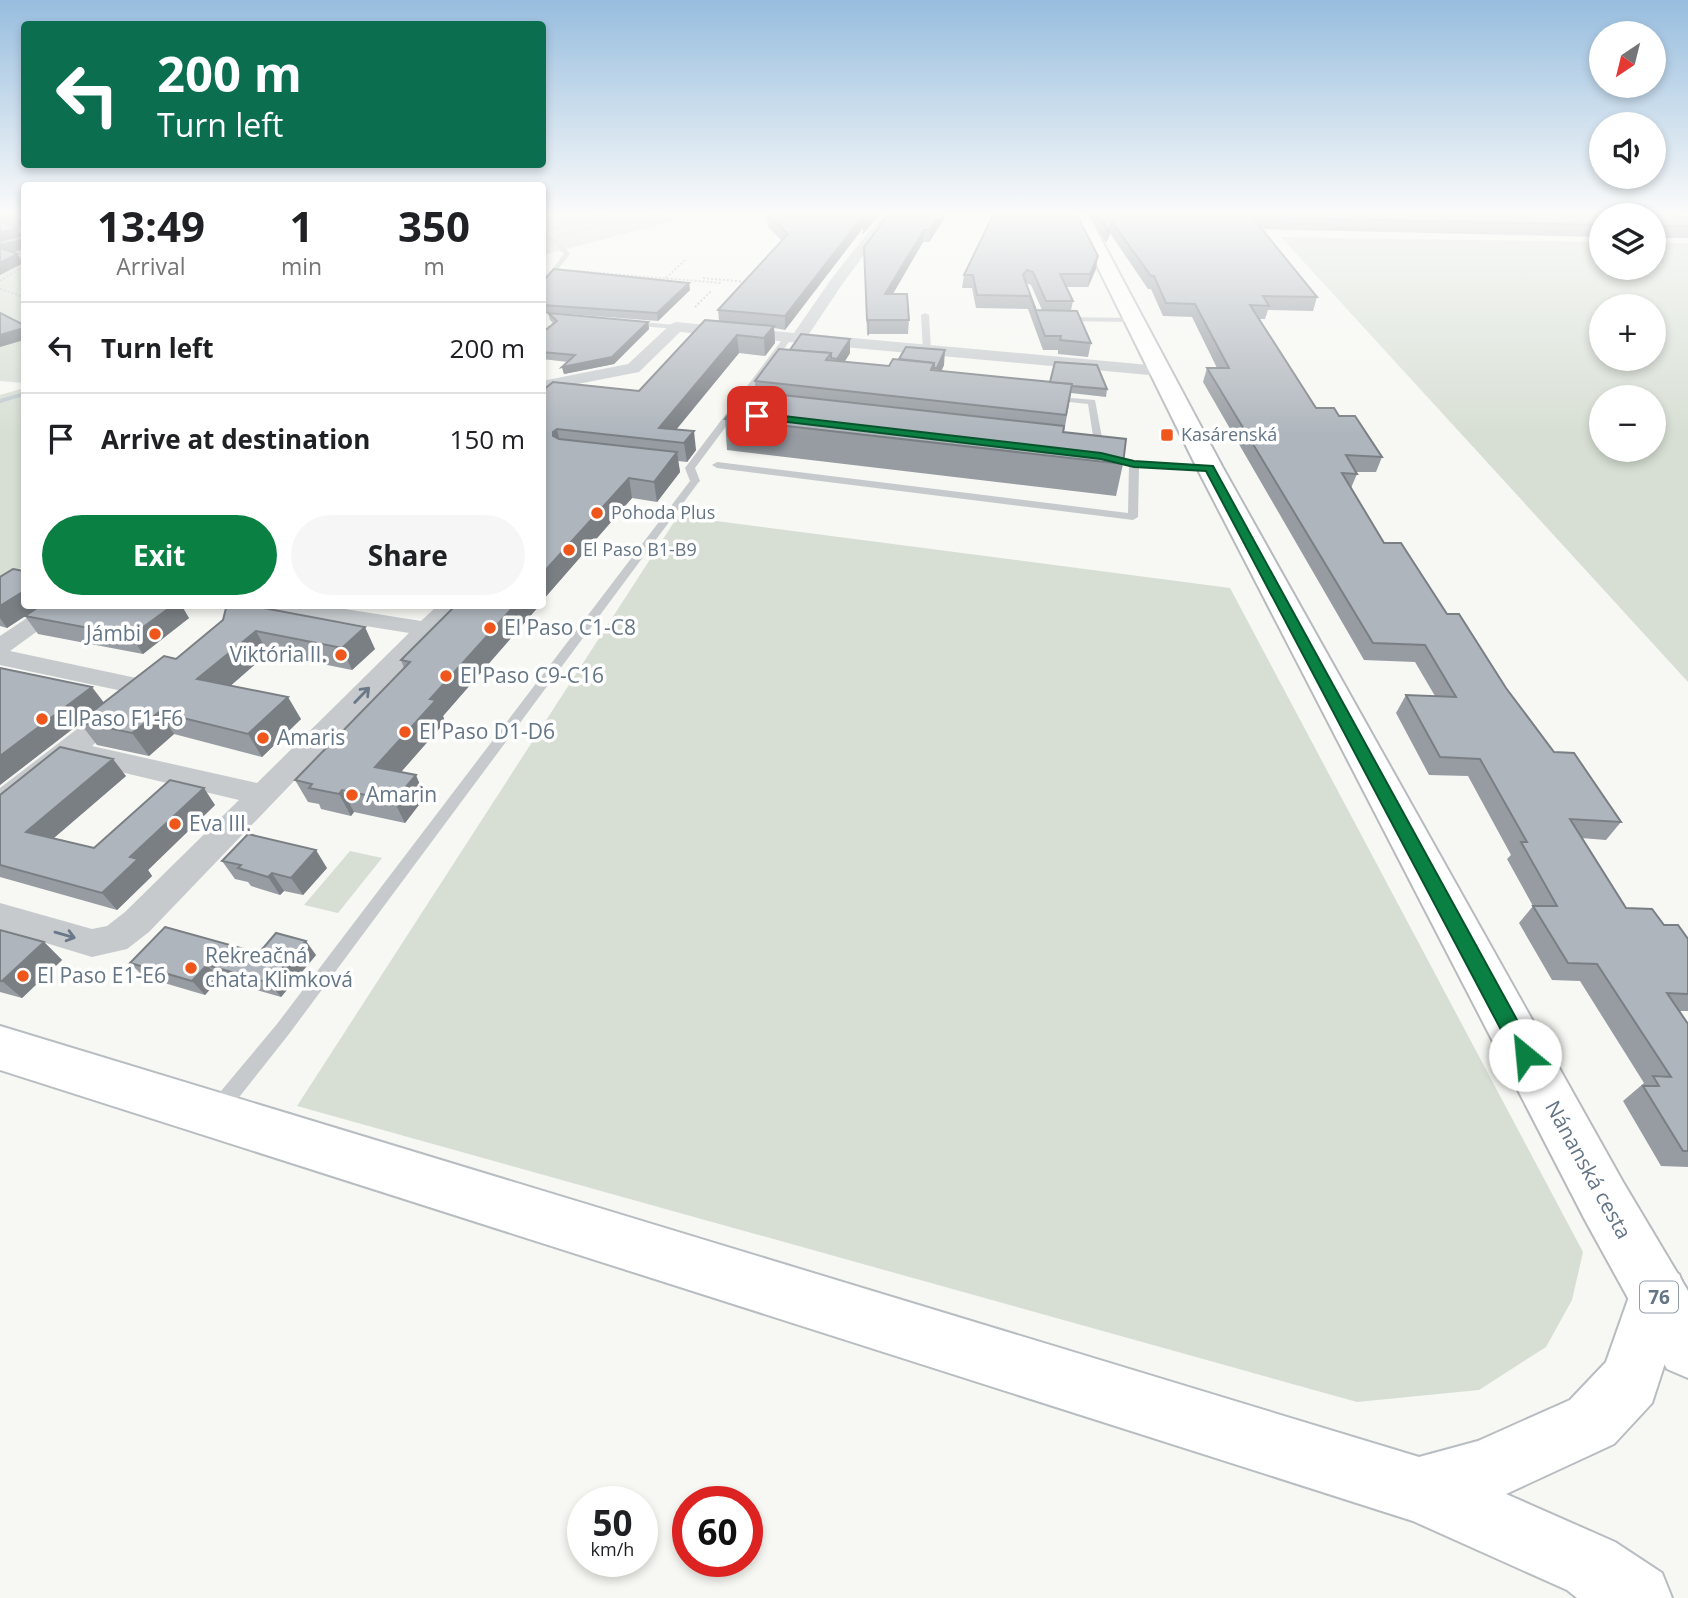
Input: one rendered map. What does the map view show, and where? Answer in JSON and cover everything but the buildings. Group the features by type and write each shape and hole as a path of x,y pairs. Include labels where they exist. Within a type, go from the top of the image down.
{"main road":[{"name":"Nánanská cesta","path":"1116,286 1209,468 1598,1189 1688,1348"},
{"path":"0,1048 1419,1490 1591,1566 1637,1598"},
{"path":"1419,1490 1482,1472 1592,1422 1630,1381 1658,1295"}],"street":[{"path":"793,339 834,286"},
{"path":"546,385 633,368 676,327 1160,371"},
{"path":"0,647 56,609"},
{"path":"303,609 426,629"},
{"path":"0,916 92,943 115,939 137,922 447,609"},
{"path":"0,657 156,680 0,804"},
{"path":"69,751 264,795"},
{"path":"0,771 30,780"}],"lane":[{"path":"925,315 927,350"},
{"path":"1051,319 1133,320"},
{"path":"612,322 676,327"},
{"path":"214,1114 283,1029 690,488 695,481 684,467 793,339"},
{"path":"1039,397 1092,402 1101,456"},
{"path":"1087,455 1134,464 1209,468"},
{"path":"717,465 1133,517 1134,464"}],"path":[{"path":"612,322 655,286"},
{"path":"0,289 21,296"},
{"path":"546,329 570,309"}],"shaded area":[{"path":"0,286 21,286 21,383 0,381"},
{"path":"1325,286 1688,286 1688,682"},
{"path":"21,389 21,568 0,581 0,395"},
{"path":"678,516 1230,588 1583,1252 1572,1300 1546,1347 1479,1390 1357,1402 297,1106"},
{"path":"350,851 382,858 338,913 304,905"}],"waterway":[{"path":"0,401 21,395"}],"place":[{"name":"Kasárenská","path":"1167,435"},
{"name":"Pohoda Plus","path":"597,513"},
{"name":"El Paso B1-B9","path":"569,550"},
{"name":"El Paso C1-C8","path":"490,628"},
{"name":"Jámbi","path":"155,634"},
{"name":"Viktória II.","path":"341,655"},
{"name":"El Paso C9-C16","path":"446,676"},
{"name":"El Paso F1-F6","path":"42,719"},
{"name":"El Paso D1-D6","path":"405,732"},
{"name":"Amaris","path":"263,738"},
{"name":"Amarin","path":"352,795"},
{"name":"Eva III.","path":"175,824"},
{"name":"Rekreačná chata Klimková","path":"191,968"},
{"name":"El Paso E1-E6","path":"23,976"}],"route":[{"path":"757,416 1101,456 1134,464 1209,468 1525,1055"}]}
